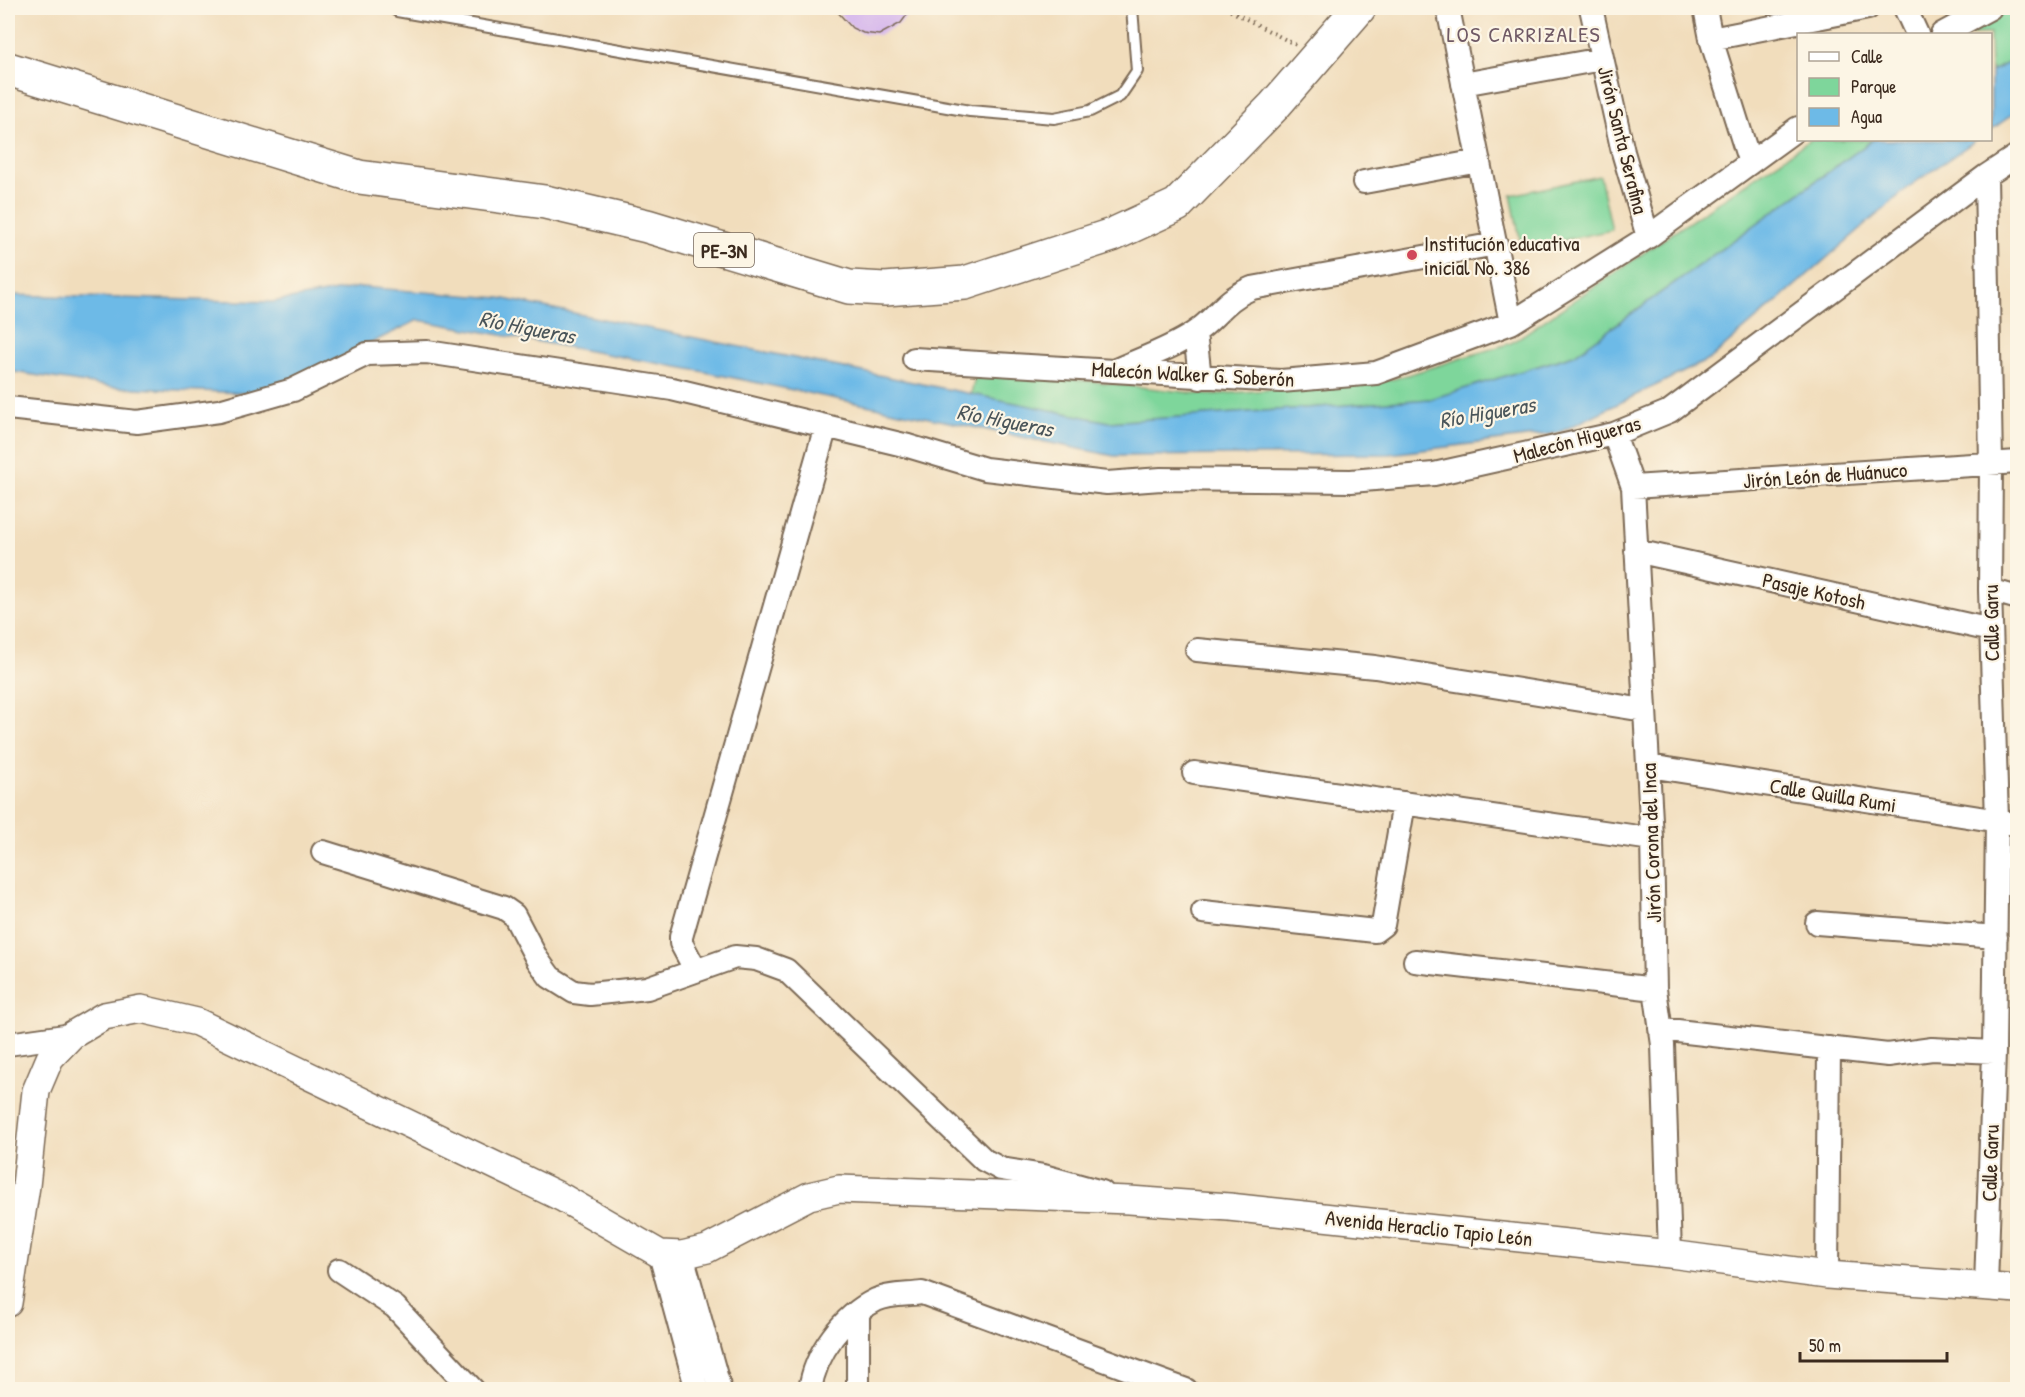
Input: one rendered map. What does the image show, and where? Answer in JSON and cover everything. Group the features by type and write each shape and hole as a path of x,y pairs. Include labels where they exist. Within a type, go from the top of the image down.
{"highway":[{"name":"PE-3N","path":"8,69 359,177 545,202 647,226 849,287 885,290 965,283 1112,235 1177,205 1274,106 1315,55 1359,8"}],"street":[{"path":"1449,8 1511,323"},
{"name":"Jirón Santa Serafina","path":"1591,8 1623,152 1648,237"},
{"path":"1705,8 1711,39 1750,163"},
{"path":"1711,39 1868,8"},
{"path":"1905,8 1917,33"},
{"path":"1944,33 1990,8"},
{"path":"1463,84 1602,59"},
{"name":"Malecón Walker G. Soberón","path":"914,359 1200,378 1281,381 1376,373 1511,323 1648,237 1797,129"},
{"name":"Malecón Higueras","path":"8,408 137,422 219,411 293,390 367,354 427,352 672,389 908,446 985,469 1107,483 1161,479 1351,481 1434,474 1614,434 1670,411 1986,176 2018,156"},
{"path":"1364,182 1479,161"},
{"name":"Calle Garu","path":"1986,176 1991,464 1991,630 2007,822 1995,937 1994,1052 1986,1286"},
{"path":"1113,371 1195,333 1236,294 1252,288 1496,244"},
{"path":"1195,333 1200,378"},
{"path":"695,969 681,943 681,937 826,426"},
{"name":"Jirón Corona del Inca","path":"1614,434 1633,487 1649,766 1655,989 1660,1029 1671,1254"},
{"name":"Jirón León de Huánuco","path":"1633,487 2018,462"},
{"name":"Pasaje Kotosh","path":"1636,551 1991,630"},
{"path":"1990,590 2018,598"},
{"path":"1197,650 1375,667 1644,710"},
{"name":"Calle Quilla Rumi","path":"1649,766 2007,822"},
{"path":"1194,772 1652,839"},
{"path":"1203,912 1375,931 1383,925 1404,803"},
{"path":"323,852 504,908 514,915 550,977 574,992 590,994 647,988 695,969 735,957 756,959 786,970 984,1160 1001,1169 1044,1176 1129,1200"},
{"path":"1817,922 1995,937"},
{"path":"1415,961 1655,989"},
{"path":"8,1303 26,1186 36,1091 50,1058 72,1035 104,1016 141,1009 197,1022 563,1198 671,1255 720,1389"},
{"path":"1660,1029 1888,1055 1932,1049 1994,1052"},
{"path":"8,1044 72,1035"},
{"path":"1827,1275 1829,1048"},
{"name":"Avenida Heraclio Tapio León","path":"671,1255 707,1249 808,1196 838,1189 1129,1200 1230,1207 1671,1254 1827,1275 2018,1289"},
{"path":"671,1255 697,1389"},
{"path":"339,1270 395,1306 473,1389"},
{"path":"810,1389 812,1376 836,1331 858,1311 878,1299 922,1293 972,1314 1186,1389"},
{"path":"858,1311 858,1389"}],"lane":[{"path":"393,8 397,11 958,109 1054,118 1090,111 1120,96 1137,71 1131,8"}],"path":[{"path":"1225,8 1315,55"}],"green space":[{"path":"2003,8 2017,8 2017,59 1992,71 1992,33 1966,33"},
{"path":"1809,141 1872,141 1574,355 1431,399 1109,422 971,394 977,368 1209,395 1394,379 1511,343"},
{"path":"1600,176 1612,230 1522,249 1511,195"}],"water":[{"path":"2017,59 2017,111 1992,129 1992,71"},
{"name":"Río Higueras","path":"1872,141 1975,141 1910,186 1710,359 1558,433 1390,454 1114,456 700,371 418,320 266,394 112,387 8,371 8,295 272,302 360,287 500,298 1109,422 1431,399 1574,355"}],"building":[{"path":"834,8 912,8 901,23 879,35 863,33 852,28"}],"place":[{"name":"Institución educativa inicial No. 386","path":"1412,255"}],"district":[{"name":"LOS CARRIZALES","path":"1524,34"}]}
